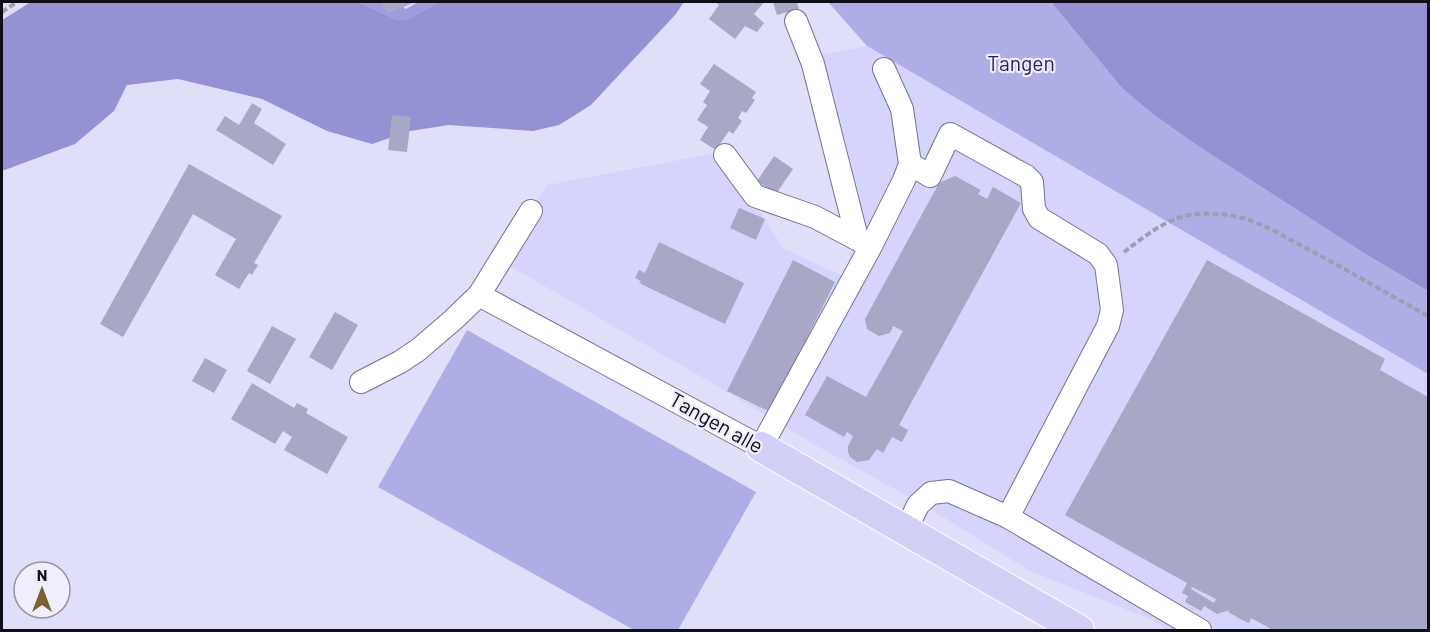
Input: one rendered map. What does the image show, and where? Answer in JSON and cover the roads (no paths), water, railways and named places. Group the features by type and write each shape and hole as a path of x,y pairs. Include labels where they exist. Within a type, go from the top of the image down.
{"main road":[{"name":"Tangen alle","path":"761,447 905,532 1079,630"}],"street":[{"path":"796,21 813,64 864,242"},
{"path":"761,447 864,242 904,180 910,164 902,110 884,69"},
{"path":"910,164 930,176 950,134 1026,176 1032,182 1034,209 1039,218 1098,254 1106,265 1112,310 1108,326 1008,517"},
{"path":"725,155 754,196 815,217 864,242"},
{"path":"361,382 418,350 479,295 531,211"},
{"name":"Tangen alle","path":"479,295 761,447"},
{"path":"905,532 918,505 931,493 949,490 1008,517 1200,630"}],"park label":[{"name":"Tangen","path":"1021,64"}]}
